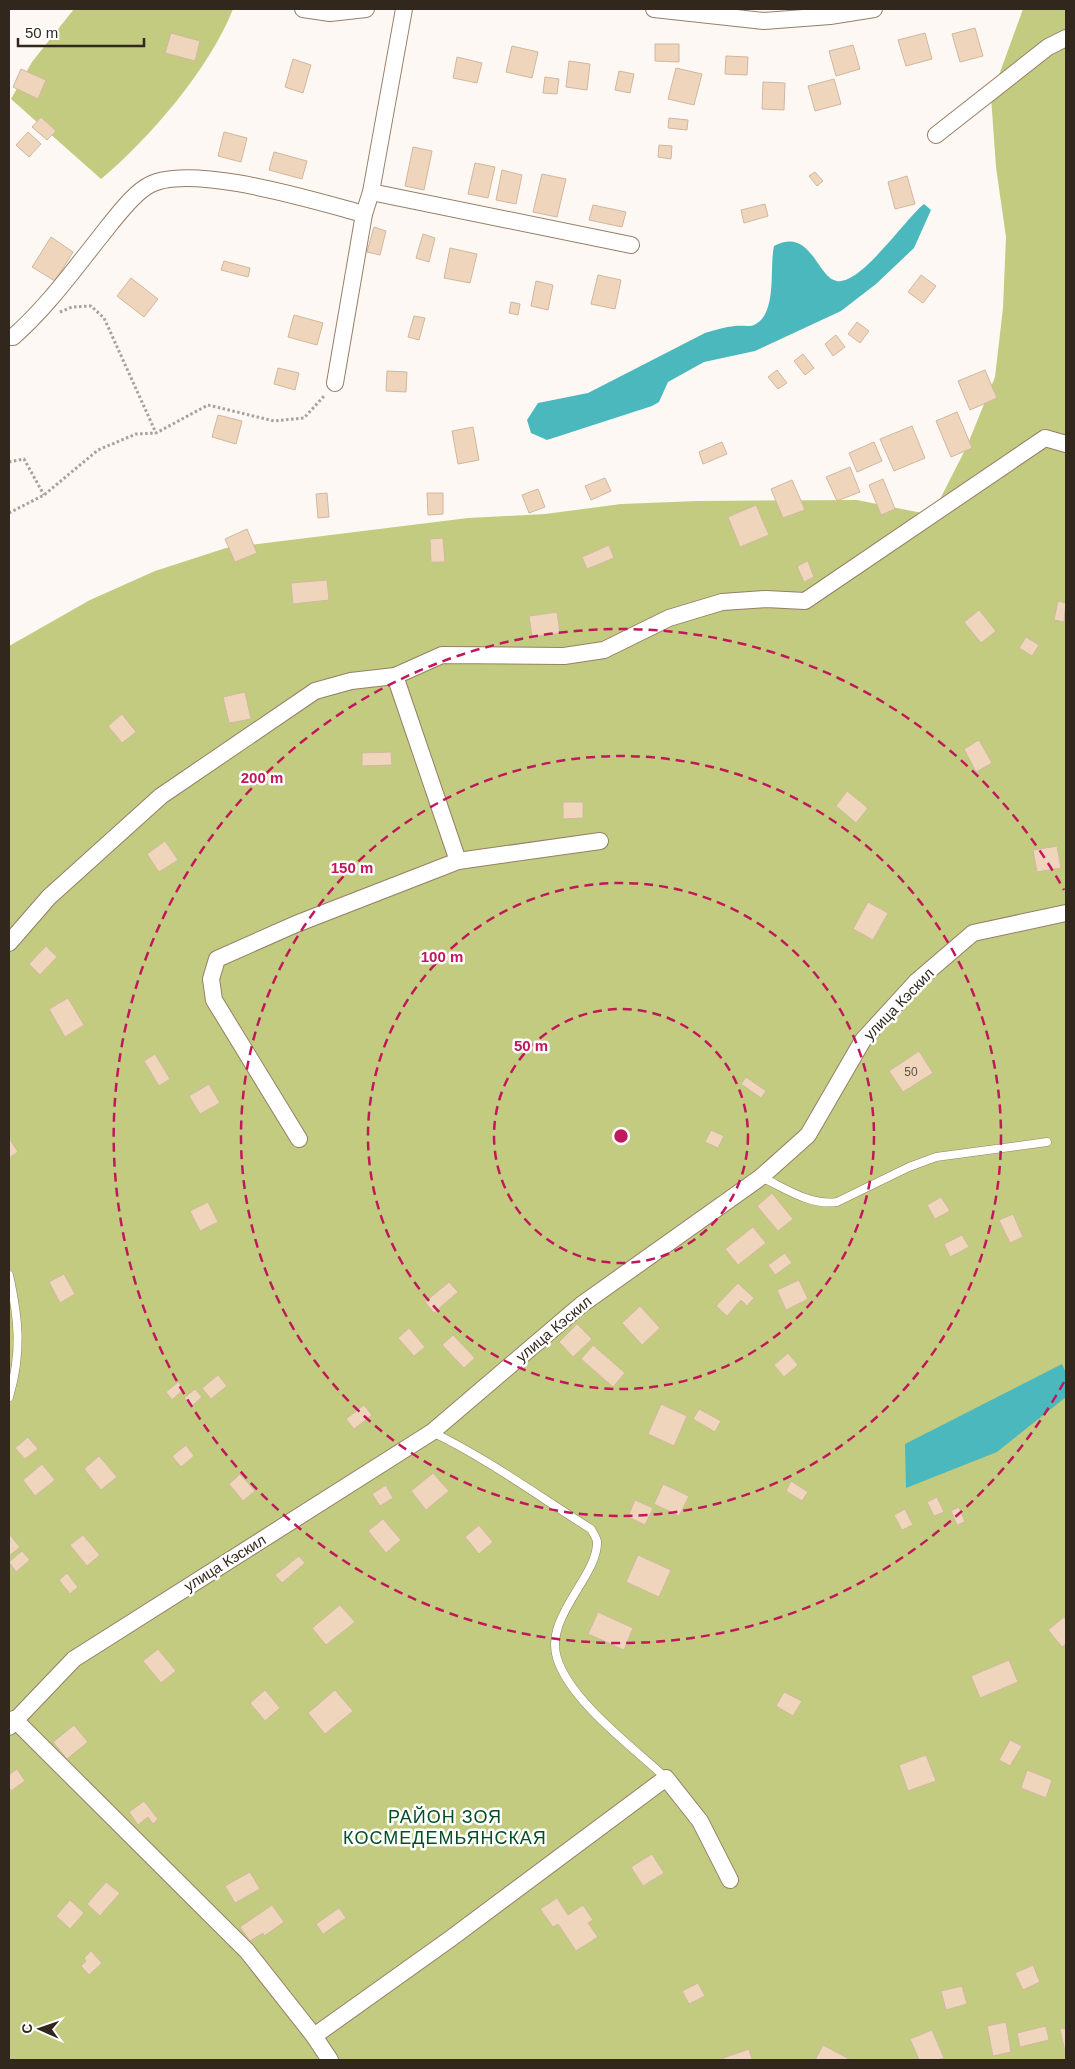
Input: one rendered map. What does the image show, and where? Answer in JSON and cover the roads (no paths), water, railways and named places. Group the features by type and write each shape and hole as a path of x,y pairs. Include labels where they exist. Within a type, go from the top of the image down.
{"street":[{"path":"303,9 330,13 366,9"},
{"path":"335,383 364,214 371,192 404,9"},
{"path":"654,9 764,21 830,16 874,9"},
{"path":"936,135 1048,47 1066,38"},
{"path":"9,337 13,337 39,314 114,220 145,187 159,180 180,178 252,184 364,214"},
{"path":"371,192 631,245"},
{"path":"9,943 49,897 161,796 315,692 351,681 395,676 442,655 564,656 604,650 669,618 722,602 766,599 806,602 1044,438 1066,444"},
{"path":"395,676 458,862"},
{"path":"299,1139 214,1000 211,979 217,959 296,924 458,862 600,841"},
{"name":"улица Кэскил","path":"11,1718 74,1659 432,1432 581,1305 761,1177 808,1135 863,1040 924,975 973,933 1066,913"},
{"path":"11,1718 247,1951 314,2036 330,2060"},
{"path":"314,2036 450,1939 666,1778 700,1822 730,1880"}],"lane":[{"path":"761,1177 814,1202 826,1204 837,1202 909,1167 936,1157 1047,1142"},
{"path":"9,1275 15,1304 19,1342 17,1372 9,1397"},
{"path":"432,1432 472,1451 509,1478 591,1529 597,1541 595,1555 565,1612 556,1636 557,1658 567,1678 590,1708 666,1778"}],"water":[{"path":"924,204 931,210 914,248 876,284 841,311 755,351 704,362 668,382 659,402 652,406 547,440 531,433 527,420 538,403 588,393 705,333 731,326 752,326 762,319 770,301 774,246 787,242 797,243 805,247 830,278 837,281 847,279 858,273 870,262"},
{"path":"1062,1364 1066,1373 1066,1397 997,1452 906,1488 905,1444"}],"district":[{"name":"РАЙОН ЗОЯ КОСМЕДЕМЬЯНСКАЯ","path":"445,1827"}]}
